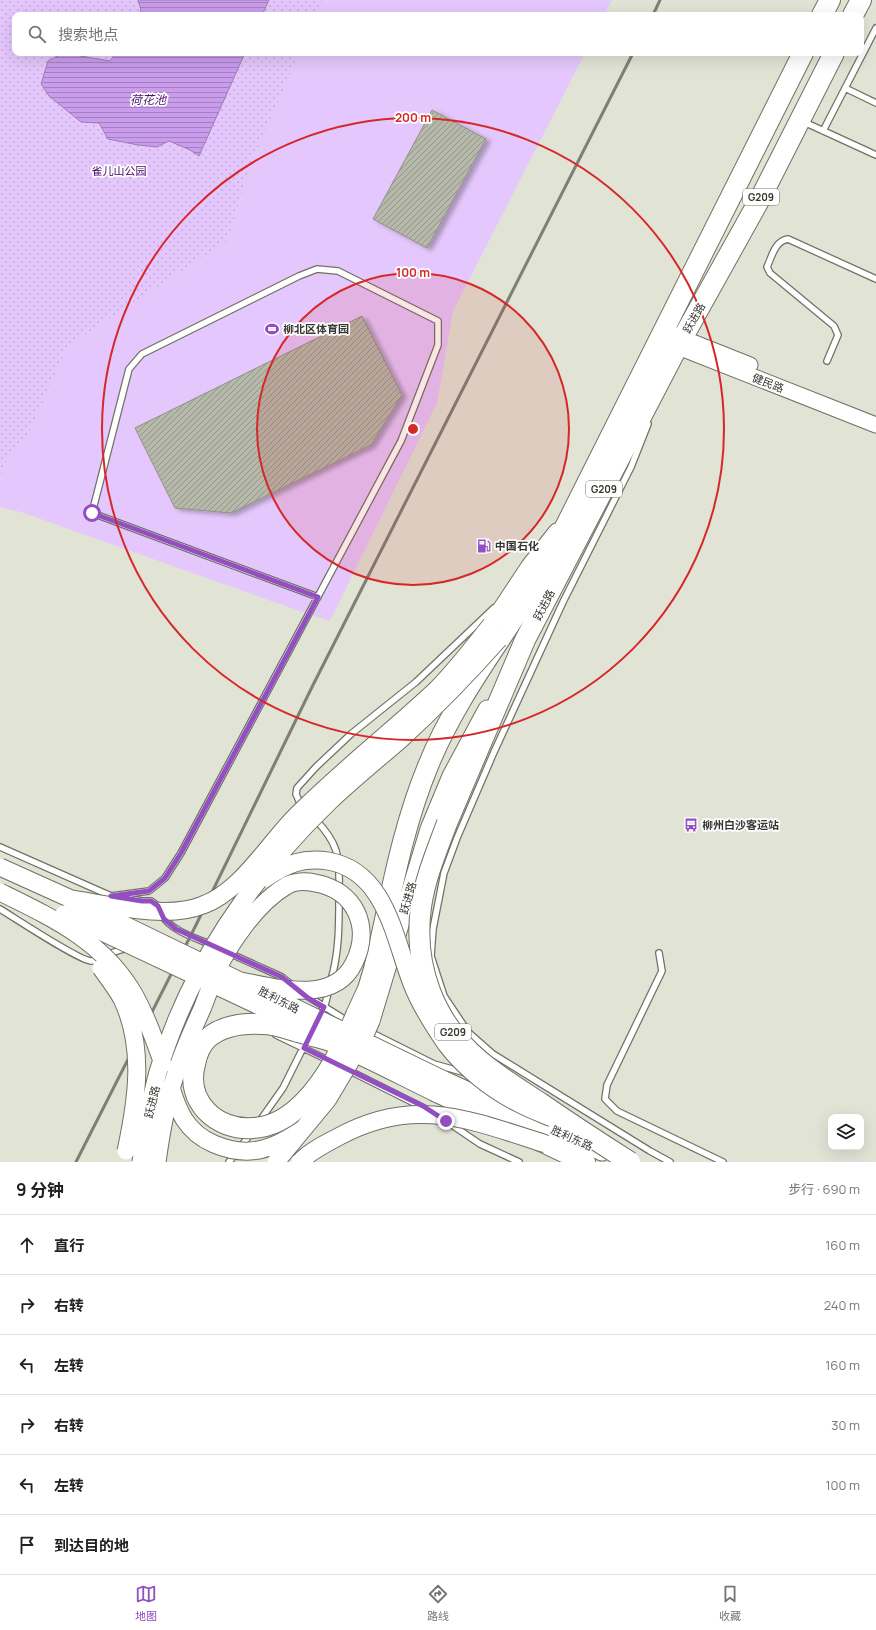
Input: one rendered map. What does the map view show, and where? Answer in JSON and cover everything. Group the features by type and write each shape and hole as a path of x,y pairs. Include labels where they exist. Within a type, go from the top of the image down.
{"highway":[{"path":"824,12 830,0"},
{"path":"855,12 861,0"},
{"name":"跃进路","path":"498,632 542,573 802,56"},
{"name":"跃进路","path":"525,640 680,343 761,197 832,56"},
{"name":"G209","path":"335,1043 265,1024 245,1024 227,1028 212,1035 201,1046 196,1059 193,1075 195,1092 200,1104 206,1111 213,1118 223,1124 242,1129 272,1126 295,1110 314,1091 334,1060 362,1022 368,989 409,819 428,766 455,711 498,632"},
{"name":"G209","path":"525,640 447,823 433,861 421,906 420,941 423,968 436,1006 445,1022 467,1049 480,1061 512,1085 575,1128 630,1162"},
{"name":"胜利东路","path":"335,1043 585,1162"}],"main road":[{"name":"健民路","path":"662,335 876,425"},
{"name":"健民路","path":"680,343 876,415"},
{"path":"71,899 138,909 165,911 186,910 202,906 218,898 246,873 283,829 313,799 498,632 515,590 530,566 572,514"},
{"name":"跃进路","path":"141,1162 147,1122 158,1073 173,1031 191,988 230,918 254,886 302,829 330,801 438,705 498,632"},
{"name":"跃进路","path":"276,1162 328,1099 362,1042 362,1022 438,806 451,776 525,640"},
{"path":"254,886 285,866 308,860 332,862 342,865 361,875 368,881 380,898 412,985 423,1007 448,1046 472,1071 490,1086 518,1103 575,1128"},
{"name":"胜利东路","path":"0,867 71,899 442,1079 624,1162"},
{"path":"157,1162 163,1126 175,1077 216,971 236,938 258,908 271,896 287,885 305,882 323,884 331,888 343,895 353,907 360,922 362,931 360,948 353,966 337,981 326,987 309,991 241,981"},
{"name":"胜利东路","path":"0,884 335,1043"},
{"path":"0,892 41,912 76,932 95,946 117,970 135,996 151,1029 179,1109 188,1125 202,1138 217,1146 233,1151 253,1152 281,1142 303,1129"},
{"path":"0,892 90,957 101,969 121,998 131,1025 137,1051 135,1110 125,1162"},
{"path":"300,1162 320,1147 349,1131 378,1120 401,1115 427,1114 456,1117 546,1144"}],"lane":[{"path":"864,51 876,28"},
{"path":"823,131 862,56"},
{"path":"845,88 876,103"},
{"path":"800,120 876,155"},
{"path":"827,361 838,335 834,326 770,273 767,267 776,246 783,240 788,239 876,279"},
{"path":"111,896 149,891 165,878 181,853 318,597 401,441 438,345 438,321 338,271 317,269 299,276 142,354 129,369 92,513 318,597"},
{"path":"657,400 680,343"},
{"path":"652,415 631,466 563,602 494,752 457,838 444,873 432,929 431,956 444,996 468,1032 493,1054 670,1162"},
{"path":"229,1162 283,1088 324,1007 335,965 339,937 340,879 338,854 335,844 299,801 296,794 297,788 316,767 351,734 416,682 515,590"},
{"path":"0,847 111,896 151,901 158,906 164,919 176,929 282,977 308,998 324,1007 362,1022 434,1064 467,1074 480,1067 493,1054"},
{"path":"0,909 83,959 97,961 118,949 127,949 245,1007"},
{"path":"659,953 662,971 607,1085 605,1099 617,1111 723,1162"},
{"path":"254,1016 263,1027 269,1031 423,1106 480,1144 519,1162"}],"green space":[{"name":"雀儿山公园","path":"0,0 323,0 317,12 12,12 12,56 299,56 251,164 228,241 68,346 28,435 6,462 0,480"},
{"path":"323,0 612,0 606,12 317,12"},
{"name":"柳北区体育园","path":"299,56 583,56 453,311 437,403 330,621 21,512 0,507 0,480 6,462 28,435 68,346 228,241 251,164"}],"water":[{"path":"138,0 269,0 263,12 140,12"},
{"name":"荷花池","path":"57,56 81,56 110,61 114,56 244,56 199,156 190,150 169,141 157,147 108,139 99,123 81,122 49,96 41,84 48,61"}],"building":[{"path":"432,110 486,139 427,248 373,219"},
{"path":"362,316 402,395 371,445 231,513 175,508 135,428"}],"railway":[{"path":"654,12 660,0"},
{"path":"76,1162 196,925 312,687 631,56"}],"place":[{"name":"柳北区体育园","path":"272,329"},
{"name":"中国石化","path":"484,546"},
{"name":"柳州白沙客运站","path":"691,825"}],"route":[{"path":"92,513 318,597 181,853 165,878 149,891 111,896 151,901 158,906 164,919 176,929 282,977 308,998 324,1007 304,1048 423,1106 446,1121"}]}
